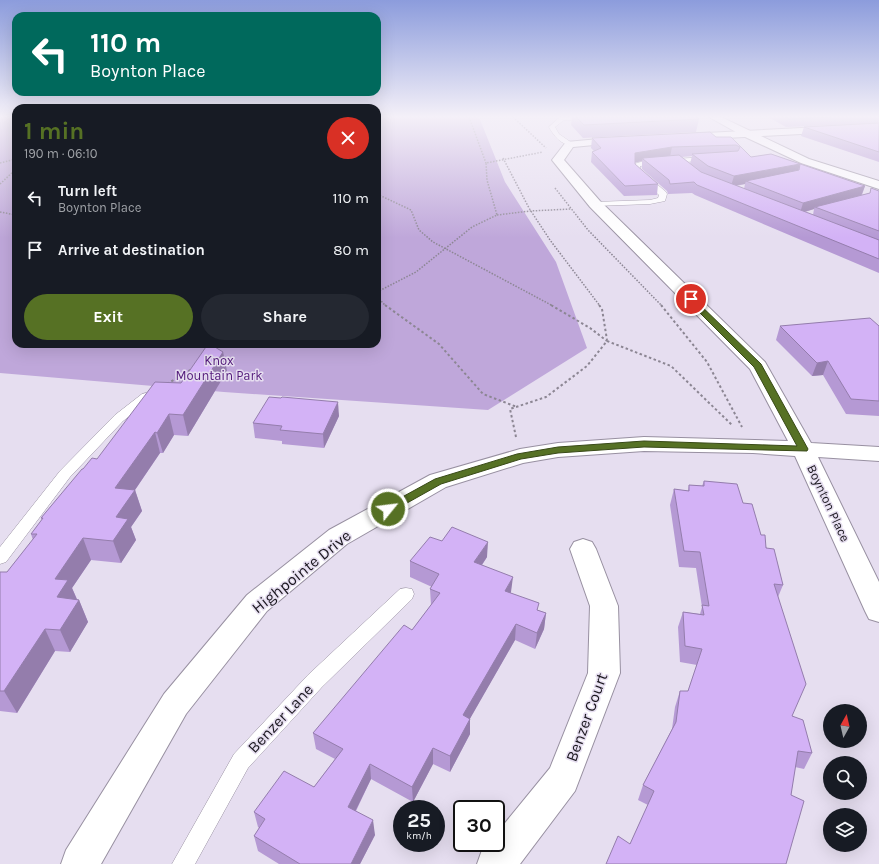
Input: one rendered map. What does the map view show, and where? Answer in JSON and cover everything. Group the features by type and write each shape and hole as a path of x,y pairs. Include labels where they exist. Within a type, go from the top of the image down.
{"street":[{"name":"Boynton Place","path":"560,157 558,160 595,204 758,366 804,449 879,611"},
{"path":"797,157 879,185"},
{"name":"Highpointe Drive","path":"80,864 175,704 257,603 338,537 438,481 520,456 558,450 644,444 753,446 879,454"},
{"name":"Benzer Court","path":"496,864 563,779 604,673 604,606 583,549"}],"lane":[{"path":"595,204 650,202 662,199 663,194 637,171 636,165 644,162 713,159"},
{"path":"678,160 690,170"},
{"path":"0,558 65,474 119,418 146,397"},
{"name":"Benzer Lane","path":"182,864 241,761 315,681 406,594"}],"path":[{"path":"484,157 486,163 487,180 498,215"},
{"path":"486,163 510,157"},
{"path":"503,158 530,211 602,309 607,341 587,366 546,397 510,409 520,456"},
{"path":"0,163 12,160"},
{"path":"0,184 12,173"},
{"path":"553,185 588,230 664,308 707,362 753,446"},
{"path":"381,196 411,210 420,232 446,249 488,273 552,304 594,330 607,341 671,366 753,446"},
{"path":"381,290 416,272 472,227 498,215 571,208"},
{"path":"0,212 12,214"},
{"path":"381,301 388,308 439,344 483,394 517,407"},
{"path":"146,397 193,368"}],"green space":[{"name":"Knox Mountain Park","path":"0,157 12,157 12,348 381,348 381,157 495,157 505,182 556,262 587,348 488,410 224,392 0,373"}],"building":[{"path":"597,157 635,157 635,164 658,184 625,186"},
{"path":"682,157 701,172 879,240 879,259 697,185 694,182 670,184 669,180 643,158"},
{"path":"696,157 781,157 865,186 803,203 746,181 799,170 800,164 734,176 708,166"},
{"path":"871,188 879,191 879,231 815,207 870,193"},
{"path":"870,318 879,326 879,401 851,399 828,361 817,363 780,326"},
{"path":"205,348 216,348 223,352 183,415 169,414 157,433 155,432 115,488 135,490 116,517 128,519 113,541 83,538 55,579 68,580 57,597 79,600 60,630 45,629 4,691 0,691 0,572 7,572 37,534 31,534 43,518 41,518 92,458 97,459 155,382 181,383"},
{"path":"269,397 338,402 323,434 280,430 282,426 253,423"},
{"path":"704,481 737,484 743,503 752,504 761,535 765,535 766,548 774,549 783,585 774,584 806,684 792,716 803,720 812,753 798,751 791,795 804,801 786,864 606,864 618,836 630,844 654,791 643,785 676,722 680,691 688,691 702,649 685,646 683,612 704,615 702,605 709,606 700,552 684,551 674,489 689,491 689,485 704,486"},
{"path":"452,527 488,542 474,562 513,577 505,591 539,603 537,610 546,613 537,633 516,624 463,715 470,719 450,756 433,748 412,787 370,764 348,807 373,820 351,864 300,864 254,836 265,819 254,812 284,771 314,787 343,749 313,733 404,625 412,630 440,593 430,589 439,574 410,561 430,537 442,541"}],"route":[{"path":"388,509 438,481 520,456 558,450 644,444 753,446 804,449 758,366 691,299"}]}
